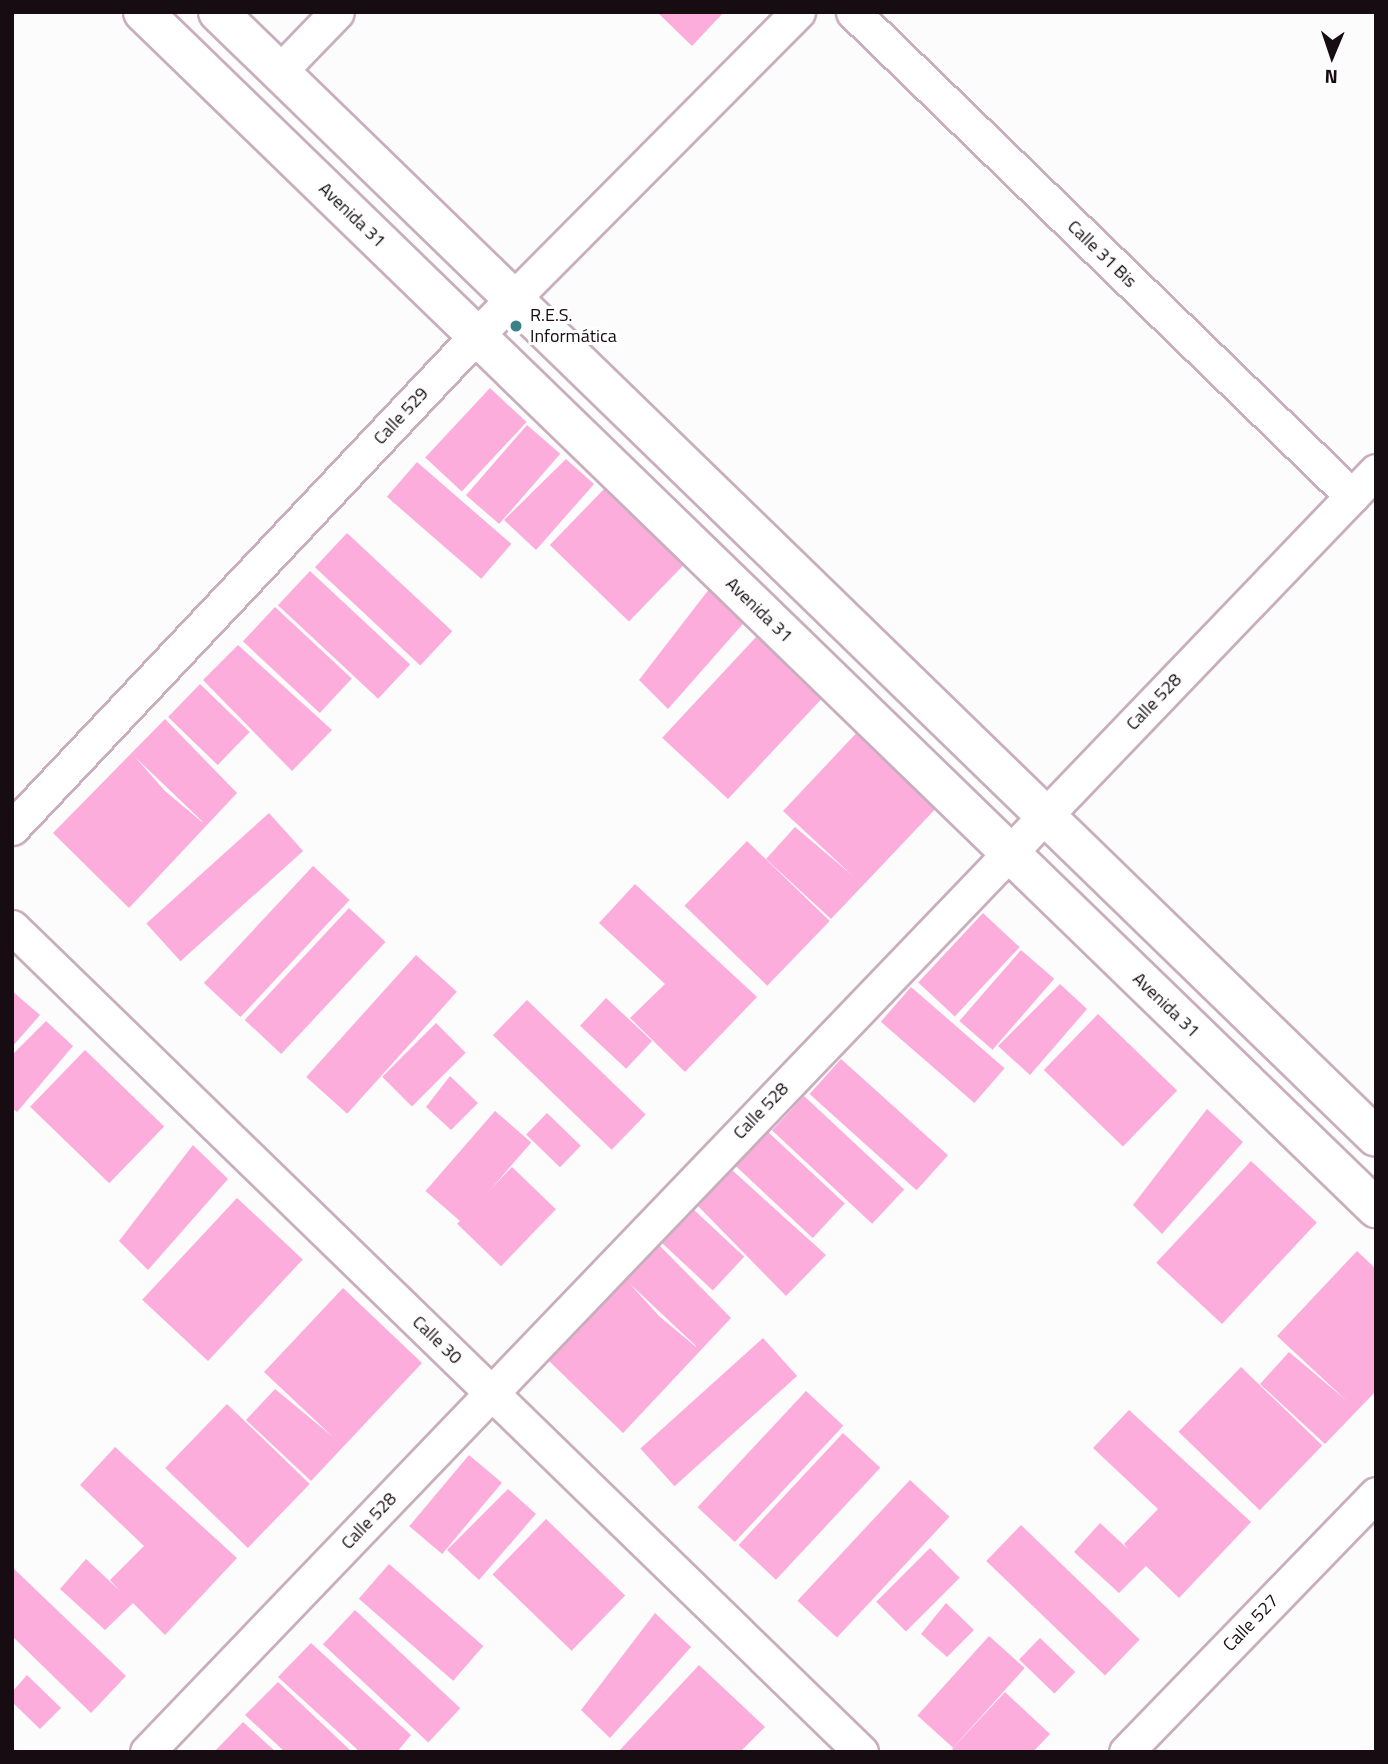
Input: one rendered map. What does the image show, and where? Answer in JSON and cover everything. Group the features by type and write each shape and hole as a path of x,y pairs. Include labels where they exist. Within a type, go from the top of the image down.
{"main road":[{"name":"Avenida 31","path":"143,12 1376,1208"},
{"path":"218,12 1376,1137"}],"street":[{"path":"279,72 337,12"},
{"name":"Calle 529","path":"12,828 476,336 798,12"},
{"name":"Calle 31 Bis","path":"853,12 1352,496"},
{"name":"Calle 528","path":"147,1752 1376,471"},
{"name":"Calle 30","path":"12,928 492,1393 836,1739 861,1752"},
{"name":"Calle 527","path":"1126,1752 1376,1494"}],"building":[{"path":"657,12 724,12 692,46"},
{"path":"490,388 527,422 462,492 425,457"},
{"path":"527,425 560,454 499,524 466,495"},
{"path":"566,459 594,484 536,550 504,520"},
{"path":"417,462 511,544 481,579 387,497"},
{"path":"604,489 683,565 629,622 550,545"},
{"path":"347,533 452,631 420,666 315,567"},
{"path":"310,571 410,664 378,699 278,605"},
{"path":"713,584 749,617 668,709 639,680"},
{"path":"275,607 352,679 320,713 243,641"},
{"path":"757,636 823,697 728,799 662,738"},
{"path":"238,645 332,730 292,771 203,680"},
{"path":"200,684 250,732 218,765 168,717"},
{"path":"165,719 237,793 129,908 53,833","holes":["135,757 203,822 165,791"]},
{"path":"863,726 942,802 831,919 766,859 795,827 853,876 783,811"},
{"path":"269,813 303,851 181,961 146,923"},
{"path":"747,841 830,921 767,986 684,906"},
{"path":"313,866 350,900 240,1017 204,983"},
{"path":"635,884 757,997 685,1072 630,1018 665,984 599,923"},
{"path":"349,908 386,942 281,1054 245,1020"},
{"path":"983,913 1020,947 955,1017 918,982"},
{"path":"1021,950 1054,979 993,1050 959,1021"},
{"path":"416,955 457,992 347,1114 306,1077"},
{"path":"1060,984 1087,1009 1030,1075 998,1046"},
{"path":"911,987 1005,1068 974,1103 881,1022"},
{"path":"12,991 40,1015 12,1047"},
{"path":"606,998 652,1041 626,1069 580,1026"},
{"path":"527,1000 646,1115 612,1150 493,1035"},
{"path":"1098,1014 1177,1090 1123,1147 1044,1070"},
{"path":"46,1021 73,1046 17,1112 12,1108 12,1055"},
{"path":"436,1023 466,1053 412,1106 382,1077"},
{"path":"85,1050 164,1126 109,1183 30,1107"},
{"path":"841,1059 948,1155 917,1190 810,1094"},
{"path":"450,1076 478,1103 451,1130 426,1107"},
{"path":"804,1096 904,1189 872,1224 772,1130"},
{"path":"1207,1109 1243,1142 1162,1234 1133,1205"},
{"path":"495,1111 531,1142 462,1222 425,1191"},
{"path":"547,1113 581,1146 560,1167 526,1135"},
{"path":"768,1132 845,1204 813,1238 736,1166"},
{"path":"193,1145 228,1179 148,1270 119,1241"},
{"path":"1251,1161 1317,1222 1222,1324 1156,1263"},
{"path":"512,1167 556,1209 501,1266 457,1224"},
{"path":"732,1170 826,1255 786,1296 697,1205"},
{"path":"237,1198 303,1259 208,1361 142,1300"},
{"path":"693,1209 744,1257 713,1290 662,1243"},
{"path":"658,1244 731,1318 623,1433 546,1358","holes":["629,1283 696,1346 659,1316"]},
{"path":"1357,1251 1376,1269 1376,1391 1325,1444 1260,1384 1289,1352 1347,1401 1277,1336"},
{"path":"343,1288 422,1363 311,1481 246,1420 275,1389 333,1437 264,1372"},
{"path":"763,1338 797,1376 675,1486 640,1448"},
{"path":"1241,1367 1322,1445 1260,1510 1178,1432"},
{"path":"806,1391 843,1426 735,1542 698,1507"},
{"path":"227,1404 310,1484 248,1548 165,1468"},
{"path":"1129,1410 1251,1522 1179,1598 1146,1566 1119,1593 1074,1552 1100,1523 1129,1550 1124,1544 1158,1509 1093,1448"},
{"path":"843,1433 880,1468 776,1580 739,1545"},
{"path":"115,1447 237,1558 165,1635 133,1603 105,1630 60,1589 86,1559 119,1590 110,1580 144,1546 80,1485"},
{"path":"469,1455 502,1483 442,1554 409,1526"},
{"path":"910,1480 949,1517 837,1638 797,1601"},
{"path":"508,1489 536,1514 479,1580 447,1550"},
{"path":"546,1519 625,1595 572,1651 493,1574"},
{"path":"1021,1525 1140,1640 1105,1676 986,1561"},
{"path":"930,1548 960,1578 906,1631 876,1602"},
{"path":"389,1564 483,1646 453,1681 359,1599"},
{"path":"12,1567 126,1676 91,1713 12,1636"},
{"path":"946,1603 974,1630 947,1657 921,1634"},
{"path":"355,1610 460,1708 428,1743 323,1644"},
{"path":"655,1613 691,1647 610,1738 581,1710"},
{"path":"989,1636 1025,1668 953,1748 917,1716"},
{"path":"1040,1638 1075,1672 1054,1694 1019,1660"},
{"path":"311,1643 411,1735 397,1752 360,1752 278,1677"},
{"path":"699,1665 765,1727 740,1752 618,1752"},
{"path":"27,1675 61,1708 40,1729 12,1702 12,1692"},
{"path":"278,1682 352,1752 285,1752 245,1715"},
{"path":"1005,1692 1050,1734 1033,1752 956,1752 952,1749"},
{"path":"243,1722 276,1752 214,1752"}],"place":[{"name":"R.E.S. Informática","path":"516,326"}]}
